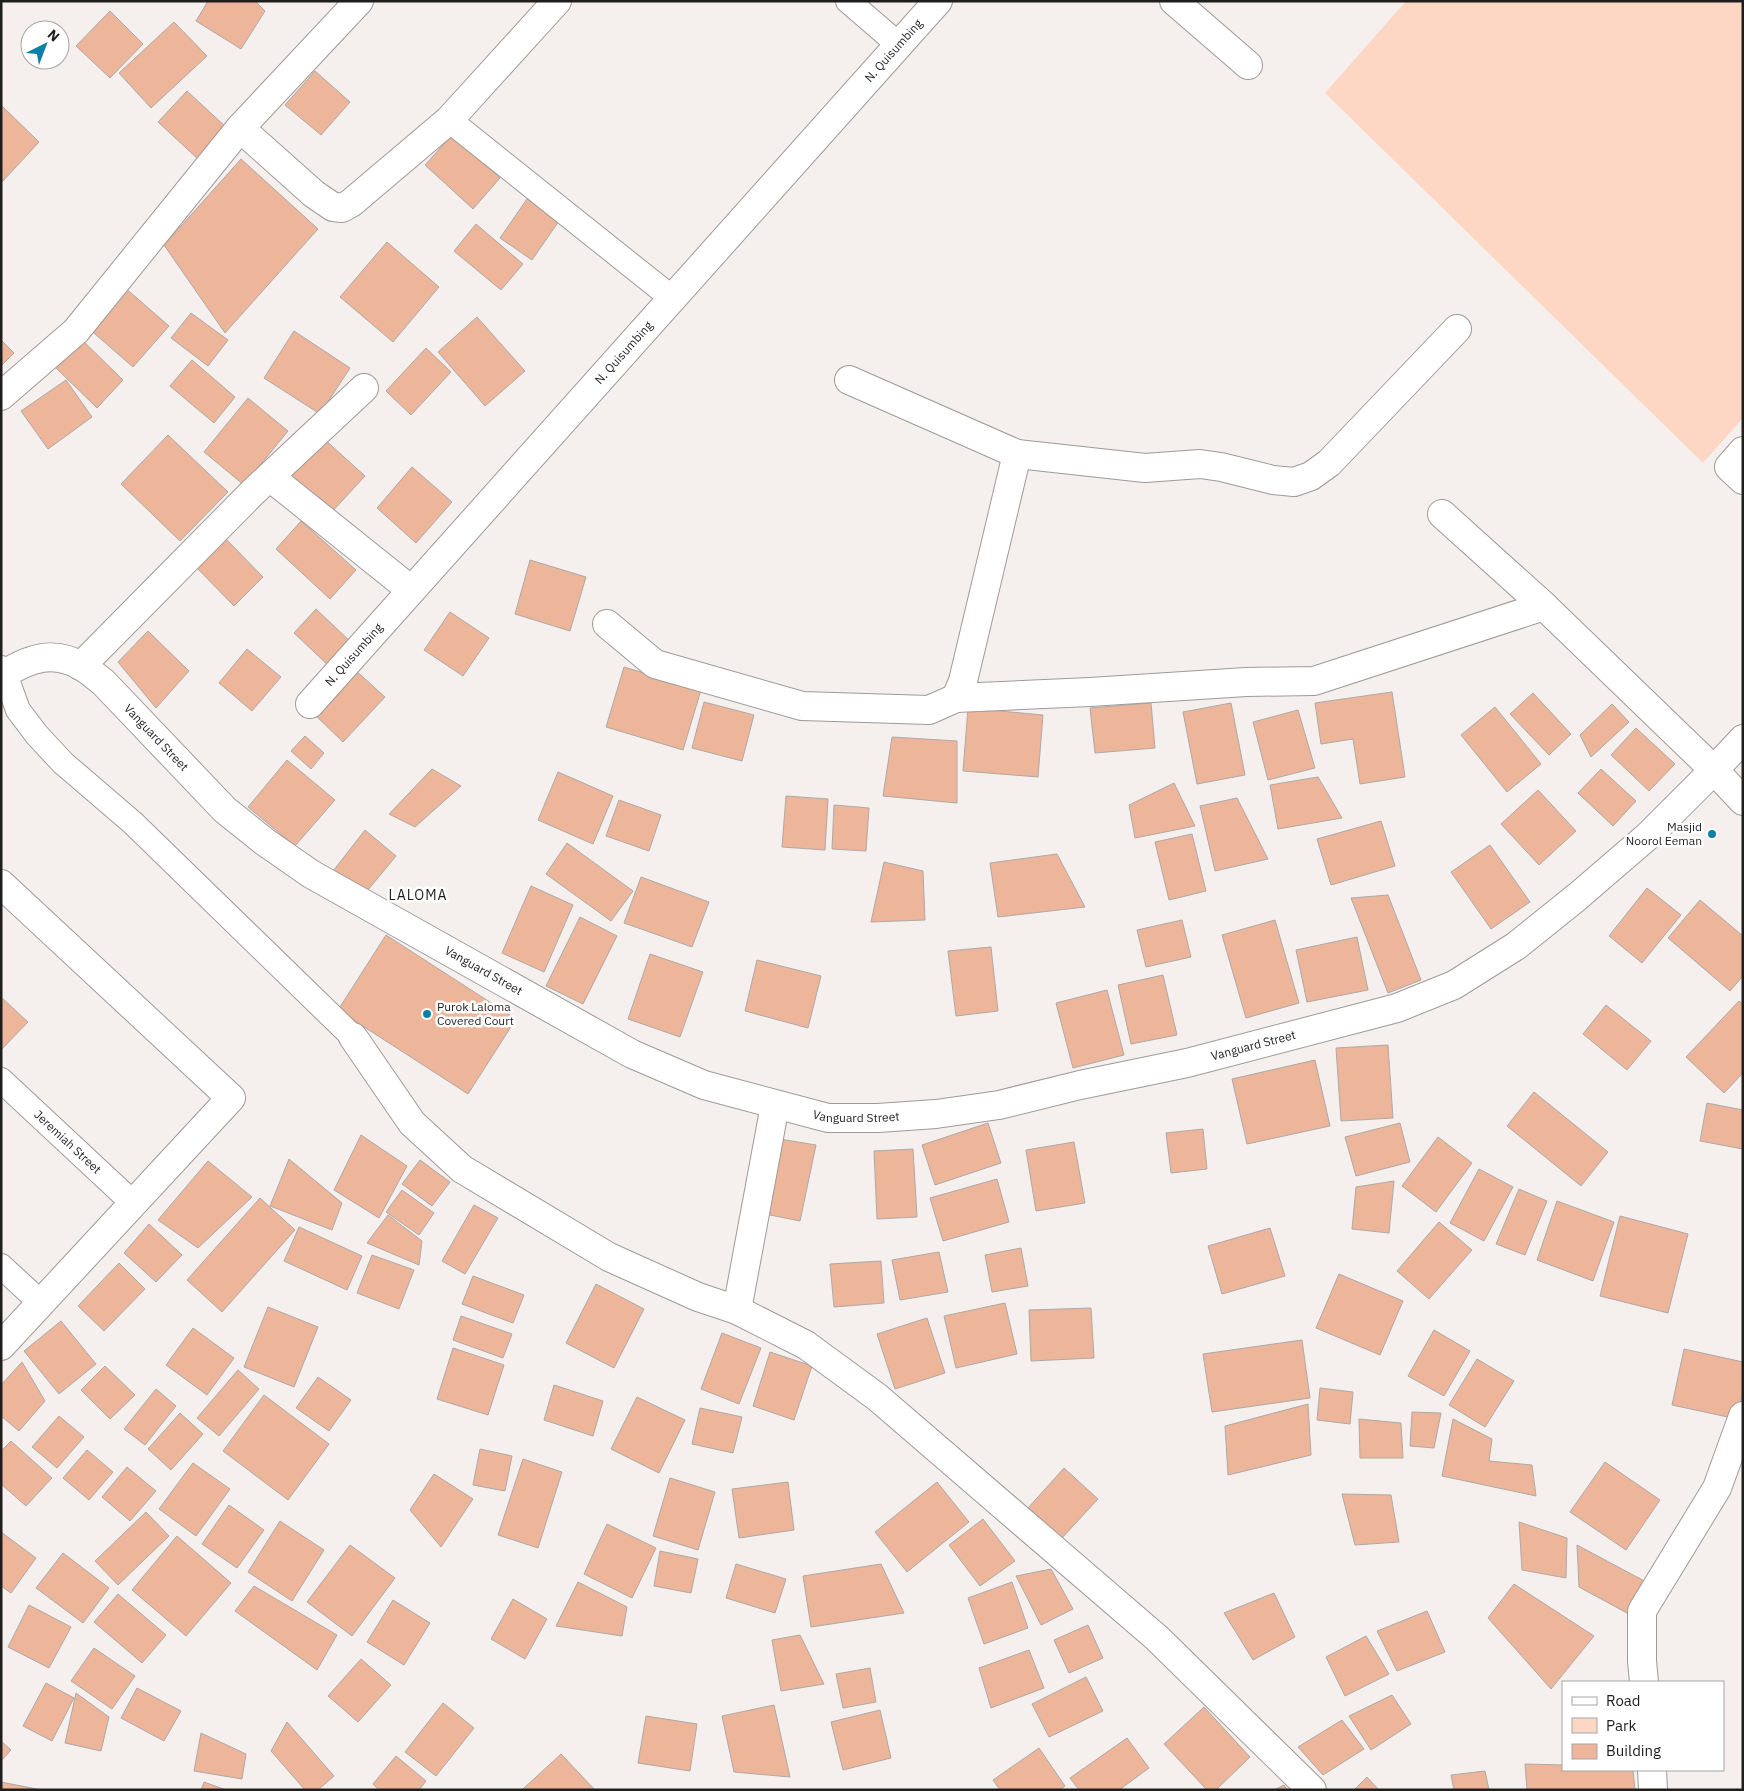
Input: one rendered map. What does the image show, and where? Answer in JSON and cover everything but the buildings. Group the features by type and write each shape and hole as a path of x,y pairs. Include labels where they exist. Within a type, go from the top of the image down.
{"street":[{"path":"1,396 76,330 240,128 359,1"},
{"path":"240,128 314,194 333,207 342,208 351,203 449,120 557,1"},
{"name":"N. Quisumbing","path":"310,704 938,1"},
{"path":"1174,1 1248,65"},
{"path":"849,380 1017,454 1145,468 1200,464 1221,467 1273,480 1294,482 1311,476 1329,463 1457,329"},
{"path":"81,666 253,492 364,388"},
{"path":"1743,451 1729,467 1743,480"},
{"path":"956,698 963,681 1017,454"},
{"path":"270,477 411,590"},
{"path":"1442,514 1544,606 1714,770 1743,801"},
{"path":"607,624 655,664 802,706 929,710 956,698 1246,682 1314,681 1544,606"},
{"name":"Vanguard Street","path":"3,674 21,664 42,658 62,658 81,666 103,682 225,810 265,842 311,874 632,1054 704,1085 828,1118 869,1118 936,1114 999,1106 1080,1085 1187,1063 1397,1008 1454,985 1516,946 1649,835 1743,739"},
{"path":"1,884 232,1098 1,1346"},
{"path":"353,1037 412,1123 462,1169 609,1257 698,1297 737,1310 806,1346 877,1398 1157,1638 1312,1790"},
{"path":"737,1310 775,1105"},
{"path":"1644,1681 1642,1611 1716,1488 1743,1416"},
{"path":"1652,1771 1654,1790"}],"lane":[{"path":"848,1 899,45"},
{"path":"449,120 672,298"},
{"path":"3,674 18,710 37,735 64,763 140,830 353,1037"},
{"name":"Jeremiah Street","path":"1,1080 134,1204"},
{"path":"1,1266 41,1303"}],"green space":[{"path":"1406,1 1743,1 1743,418 1703,463 1325,93"}],"place":[{"name":"Masjid Noorol Eeman","path":"1712,834"},
{"name":"Purok Laloma Covered Court","path":"427,1014"}],"district":[{"name":"LALOMA","path":"418,895"}]}
